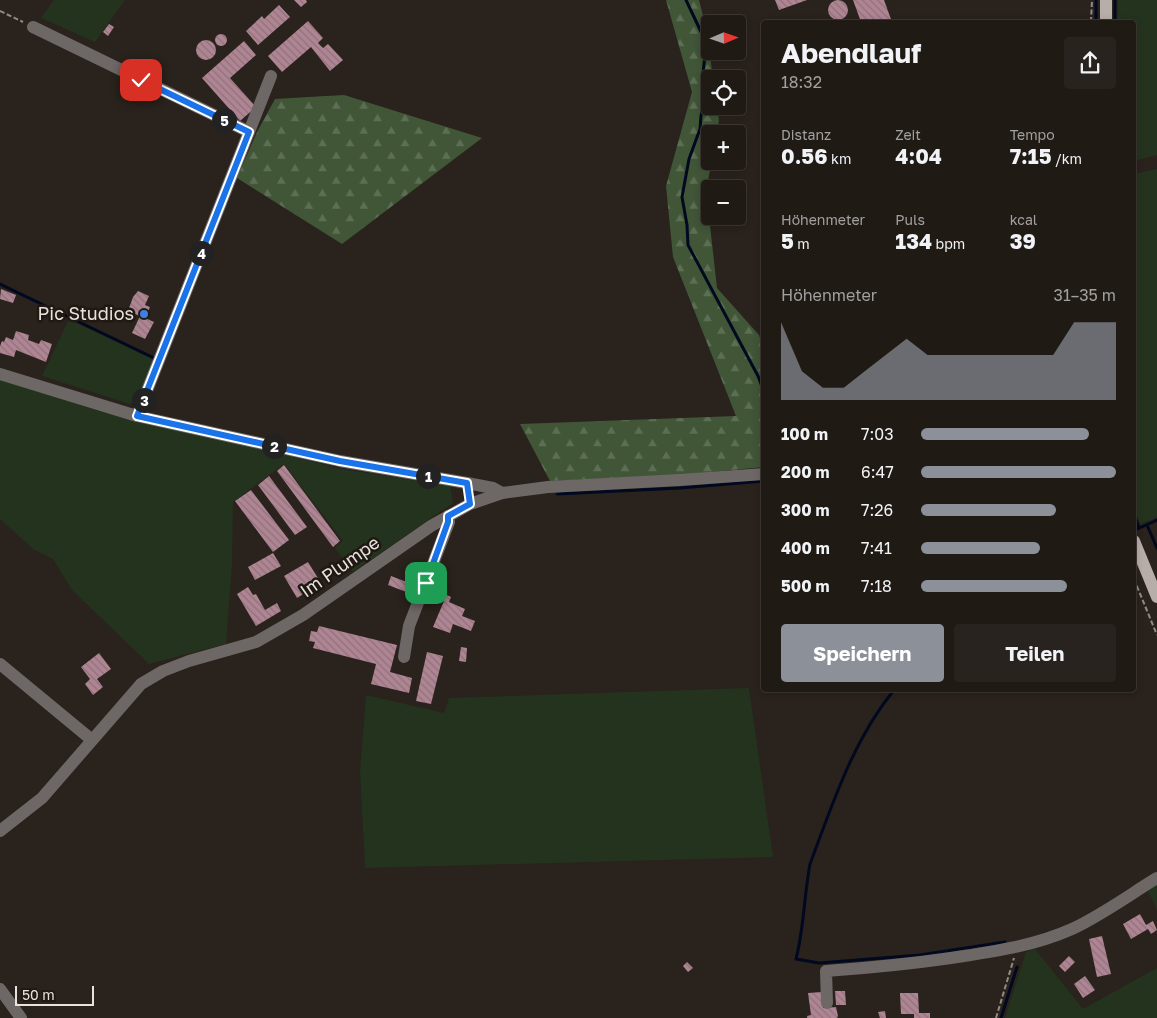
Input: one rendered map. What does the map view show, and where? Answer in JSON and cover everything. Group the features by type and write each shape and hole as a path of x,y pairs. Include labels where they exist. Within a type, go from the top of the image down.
{"main road":[{"path":"1106,0 1106,20"},
{"path":"1136,546 1157,597"}],"street":[{"path":"33,27 249,132"},
{"path":"137,416 271,76"},
{"path":"0,374 137,416 340,461 493,488 502,493"},
{"name":"Im Plumpe","path":"0,830 42,798 141,684 163,670 256,642 303,615 431,526 470,504 502,493 548,487 761,474"},
{"path":"467,483 470,504"},
{"path":"404,657 409,626 448,522 448,516"},
{"path":"0,664 92,740"},
{"path":"827,1002 826,971 882,968 1017,947 1072,928 1100,914 1157,878"},
{"path":"0,989 21,1018"}],"path":[{"path":"1091,20 1092,0"},
{"path":"0,11 33,27"},
{"path":"1136,584 1157,635"},
{"path":"996,1018 1017,947"}],"green space":[{"path":"54,0 125,0 95,42 41,18"},
{"path":"666,0 699,0 703,15 701,15 701,60 711,60 712,70 701,70 701,115 718,115 719,120 718,125 701,125 701,170 710,170 708,180 701,180 701,225 710,225 717,288 759,335 761,341 761,467 679,475 550,481 520,424 736,416 673,257 666,186 692,92"},
{"path":"1118,0 1157,0 1157,155 1136,160 1136,20 1117,20"},
{"path":"344,95 482,138 342,244 237,178 257,132 275,99"},
{"path":"1157,169 1157,517 1140,524 1136,513 1136,174"},
{"path":"69,319 154,360 135,402 130,404 42,376"},
{"path":"0,379 341,469 450,486 453,503 353,572 335,548 343,541 284,464 233,502 232,565 226,644 149,664 72,590 53,559 33,549 0,519"},
{"path":"749,688 773,857 365,868 360,771 366,695 444,713 449,698"},
{"path":"1157,885 1157,910 1148,891"},
{"path":"1035,949 1083,1009 1157,968 1157,1018 1005,1018 1026,952"}],"building":[{"path":"294,0 306,0 307,2 301,7"},
{"path":"775,0 807,0 779,10"},
{"path":"838,0 845,3 848,10 845,17 838,20 831,17 828,10 831,3"},
{"path":"853,0 884,0 891,20 860,20"},
{"path":"279,5 290,17 258,45 246,31 262,16 264,19"},
{"path":"308,21 323,38 318,43 323,48 328,44 343,60 330,71 311,47 282,72 268,56"},
{"path":"109,24 114,27 108,36 103,32"},
{"path":"223,34 226,35 226,45 219,46 216,45 215,38 216,35"},
{"path":"206,40 213,43 216,50 213,57 206,60 199,57 196,50 199,43"},
{"path":"244,41 256,55 230,78 256,107 240,121 202,78"},
{"path":"1,289 16,295 13,303 0,299"},
{"path":"138,291 149,296 145,305 150,307 145,318 154,322 145,339 132,333 140,316 128,311 133,297"},
{"path":"16,331 29,335 28,340 39,344 41,340 52,344 46,362 16,350 14,357 0,353 2,341 4,342 6,337 13,340"},
{"path":"284,465 340,541 333,547 277,471"},
{"path":"269,476 307,527 295,535 258,485"},
{"path":"251,490 289,540 273,552 235,501"},
{"path":"273,553 281,566 255,580 248,567"},
{"path":"308,562 321,583 297,598 284,576"},
{"path":"391,576 417,586 414,595 388,585"},
{"path":"248,587 253,595 256,594 265,610 277,603 281,611 256,626 237,594"},
{"path":"440,592 451,597 449,602 465,609 462,616 475,621 471,631 453,624 450,633 433,627 444,601 438,598"},
{"path":"319,626 397,645 390,672 412,678 409,693 371,684 376,664 313,648 315,642 309,641 311,631 317,632"},
{"path":"461,647 467,648 466,662 459,661"},
{"path":"427,652 443,656 431,704 416,701"},
{"path":"99,653 111,669 97,679 103,687 93,695 85,684 90,679 81,667"},
{"path":"1140,914 1146,925 1153,921 1157,930 1151,934 1148,929 1131,939 1123,924"},
{"path":"1102,936 1111,974 1097,977 1089,939"},
{"path":"1069,956 1075,962 1065,972 1059,966"},
{"path":"687,962 693,968 688,972 683,966"},
{"path":"1085,976 1095,990 1083,998 1074,984"},
{"path":"835,991 845,991 846,1005 836,1005"},
{"path":"822,992 823,1008 836,1007 837,1018 807,1018 807,1016 811,1015 808,993"},
{"path":"900,993 918,993 919,1013 930,1013 930,1018 914,1018 914,1014 901,1014"},
{"path":"885,1011 886,1018 880,1018 878,1012"}],"waterway":[{"path":"686,0 703,36 705,55 703,73 707,91 700,129 689,159 682,197 688,245 761,384"},
{"path":"1096,0 1096,20"},
{"path":"1115,0 1115,20"},
{"path":"0,284 154,358"},
{"path":"557,494 680,488 761,481"},
{"path":"1136,520 1139,528"},
{"path":"1137,529 1157,520"},
{"path":"1147,525 1157,548"},
{"path":"893,692 855,751 810,864 801,936 796,959 819,963 920,955 1005,942"},
{"path":"1001,1018 1017,967"}],"place":[{"name":"Pic Studios","path":"144,314"}],"route":[{"path":"141,80 249,132 137,416 340,461 467,483 470,504 448,516 448,522 426,583"}]}
